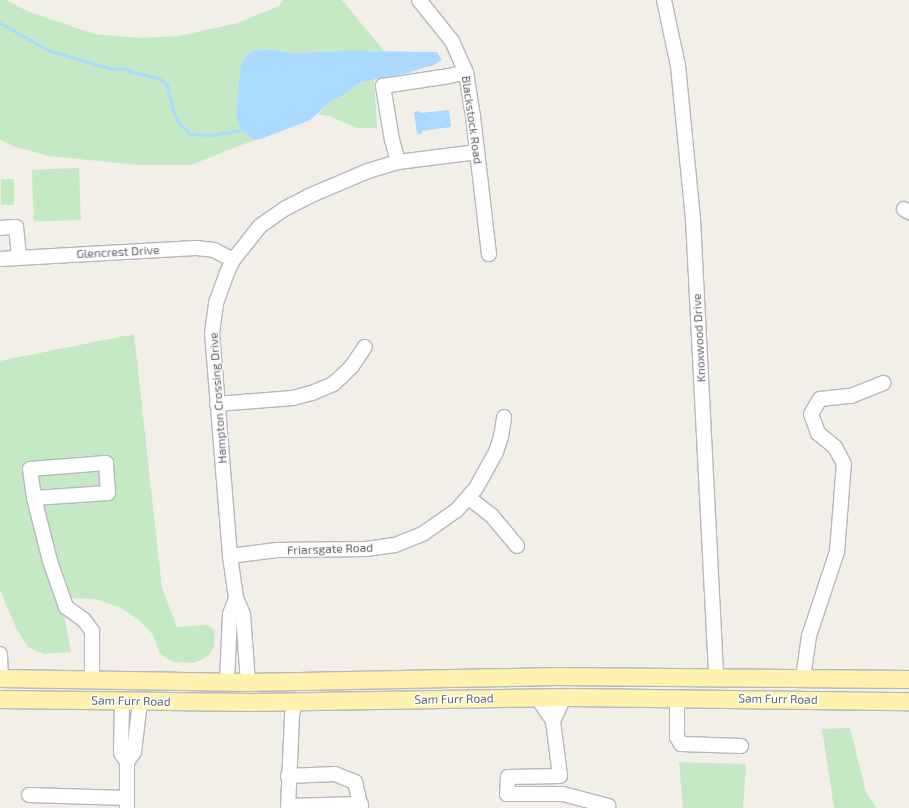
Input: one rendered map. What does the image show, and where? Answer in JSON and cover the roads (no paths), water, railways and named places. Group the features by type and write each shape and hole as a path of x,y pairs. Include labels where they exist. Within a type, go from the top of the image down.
{"main road":[{"name":"Sam Furr Road","path":"0,679 248,682 555,676 909,679"},
{"path":"567,697 648,687 701,687 713,684 716,678"},
{"path":"122,701 125,696 136,692 215,690 321,681"},
{"name":"Sam Furr Road","path":"0,699 140,702 295,702 567,697 909,701"}],"street":[{"name":"Knoxwood Drive","path":"664,0 678,66 692,211 710,531 716,678"},
{"name":"Blackstock Road","path":"422,1 452,41 466,72 489,254"},
{"path":"398,162 392,140 383,86 466,72"},
{"name":"Hampton Crossing Drive","path":"248,682 243,614 236,598 230,556 212,333 216,303 233,260 260,226 284,209 330,186 368,171 398,162 477,152"},
{"path":"0,228 16,228 19,258"},
{"name":"Glencrest Drive","path":"0,259 196,248 214,250 233,260"},
{"path":"217,404 293,398 312,393 333,384 352,366 365,347"},
{"path":"803,678 809,636 837,552 844,464 835,447 818,433 811,414 820,400 851,396 883,383"},
{"name":"Friarsgate Road","path":"230,556 277,550 366,550 395,545 434,528 469,498 483,477 496,452 501,437 504,417"},
{"path":"34,498 108,493 106,463 30,469 34,498 50,561 66,607 84,620 92,631 92,680"},
{"path":"469,498 492,516 517,546"},
{"name":"Hampton Crossing Drive","path":"227,681 230,614 236,598"},
{"path":"0,654 0,679"},
{"path":"537,697 553,721 563,794"},
{"path":"553,721 567,697"},
{"path":"677,698 677,737 681,744 741,746"},
{"path":"29,795 127,803 127,762 121,753 122,701"},
{"path":"127,762 134,752 140,702"},
{"path":"288,776 335,774 355,782 361,806 288,807 288,776 292,715 295,702"},
{"path":"560,776 508,777 507,794 563,794 608,806 608,808"}],"water":[{"path":"268,49 293,53 351,51 437,52 442,60 432,66 408,73 361,82 340,97 333,100 310,120 261,139 254,140 241,130 236,114 240,72 242,62 248,54 252,51"},
{"path":"449,110 451,127 422,131 422,134 417,134 414,112 419,111 420,113"}],"waterway":[{"path":"0,23 48,50 109,68 128,69 129,71 160,79 167,85 173,112 178,122 190,134 211,135 241,130 244,127"}]}
